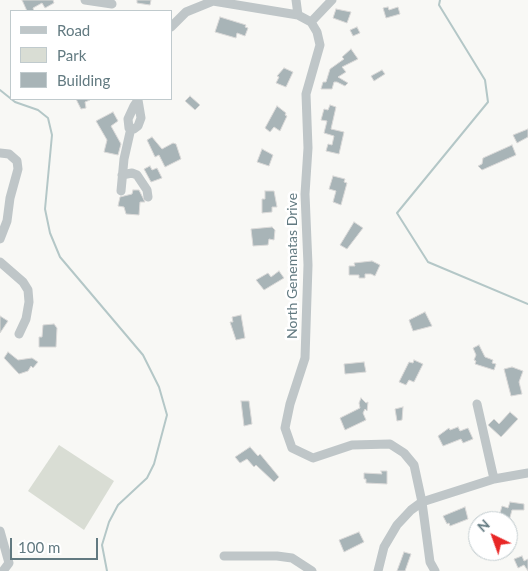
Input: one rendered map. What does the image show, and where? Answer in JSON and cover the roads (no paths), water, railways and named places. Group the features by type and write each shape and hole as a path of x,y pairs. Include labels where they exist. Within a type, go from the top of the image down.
{"street":[{"path":"85,0 113,5"},
{"path":"296,0 298,15"},
{"path":"172,26 186,12 213,1 298,15 311,22 332,0"},
{"name":"North Genematas Drive","path":"311,22 317,32 320,45 306,94 308,148 305,194 308,265 305,358 290,404 285,428 292,448 313,458 352,445 390,444 404,453 414,465 422,502 430,562 436,571"},
{"path":"121,191 122,175 131,128 128,125 128,119 138,100"},
{"path":"0,153 6,153 13,157 18,169 10,198 7,220 0,239"},
{"path":"122,175 135,173 147,190 148,196"},
{"path":"0,262 23,282 28,290 29,302 26,319 19,334"},
{"path":"477,404 494,479"},
{"path":"378,571 384,547 397,525 410,510 422,502 494,479 527,475"},
{"path":"0,531 9,564 3,571"},
{"path":"224,556 277,556 292,558 312,571"}],"waterway":[{"path":"440,0 439,5 485,80 488,102 397,213 428,262 528,304"},
{"path":"0,90 10,98"},
{"path":"12,100 38,110 48,118 52,135 45,209 50,233 60,257 143,355 159,387 167,415 154,464 147,478 118,505 109,522 102,545 107,571"}]}
